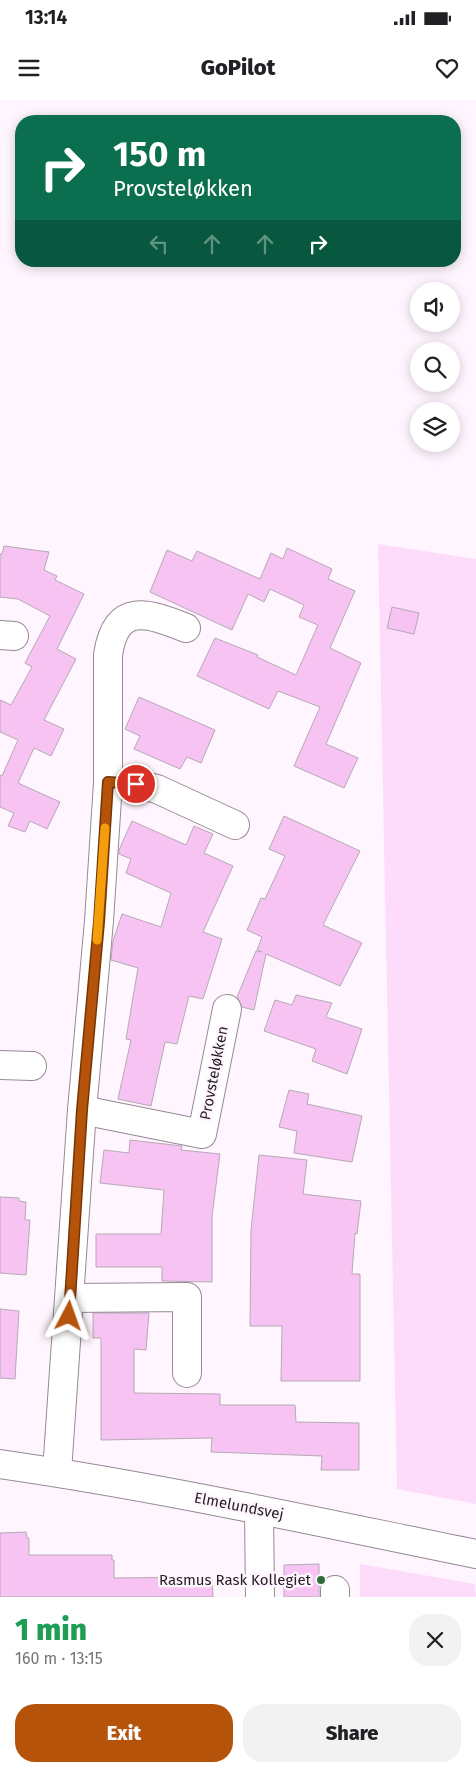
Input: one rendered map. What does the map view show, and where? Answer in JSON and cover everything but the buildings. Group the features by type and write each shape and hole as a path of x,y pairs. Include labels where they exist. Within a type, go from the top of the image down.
{"street":[{"path":"57,1472 82,1110 99,922 108,782 108,655 111,636 120,624 134,615 152,615 186,628"},
{"path":"108,782 157,789 235,825"},
{"name":"Provsteløkken","path":"82,1110 202,1134 226,1009"},
{"path":"0,1065 32,1066"},
{"path":"70,1298 187,1297 187,1373"},
{"name":"Elmelundsvej","path":"0,1464 57,1472 259,1510 476,1554"},
{"path":"259,1510 260,1597"}],"shaded area":[{"path":"378,544 476,559 476,1504 397,1489"},
{"path":"360,1564 475,1584 476,1597 360,1597"}],"slow traffic":[{"path":"97,940 105,828"}],"place":[{"name":"Rasmus Rask Kollegiet","path":"321,1580"}],"route":[{"path":"69,1316 82,1110 99,922 108,782 136,784"}]}
